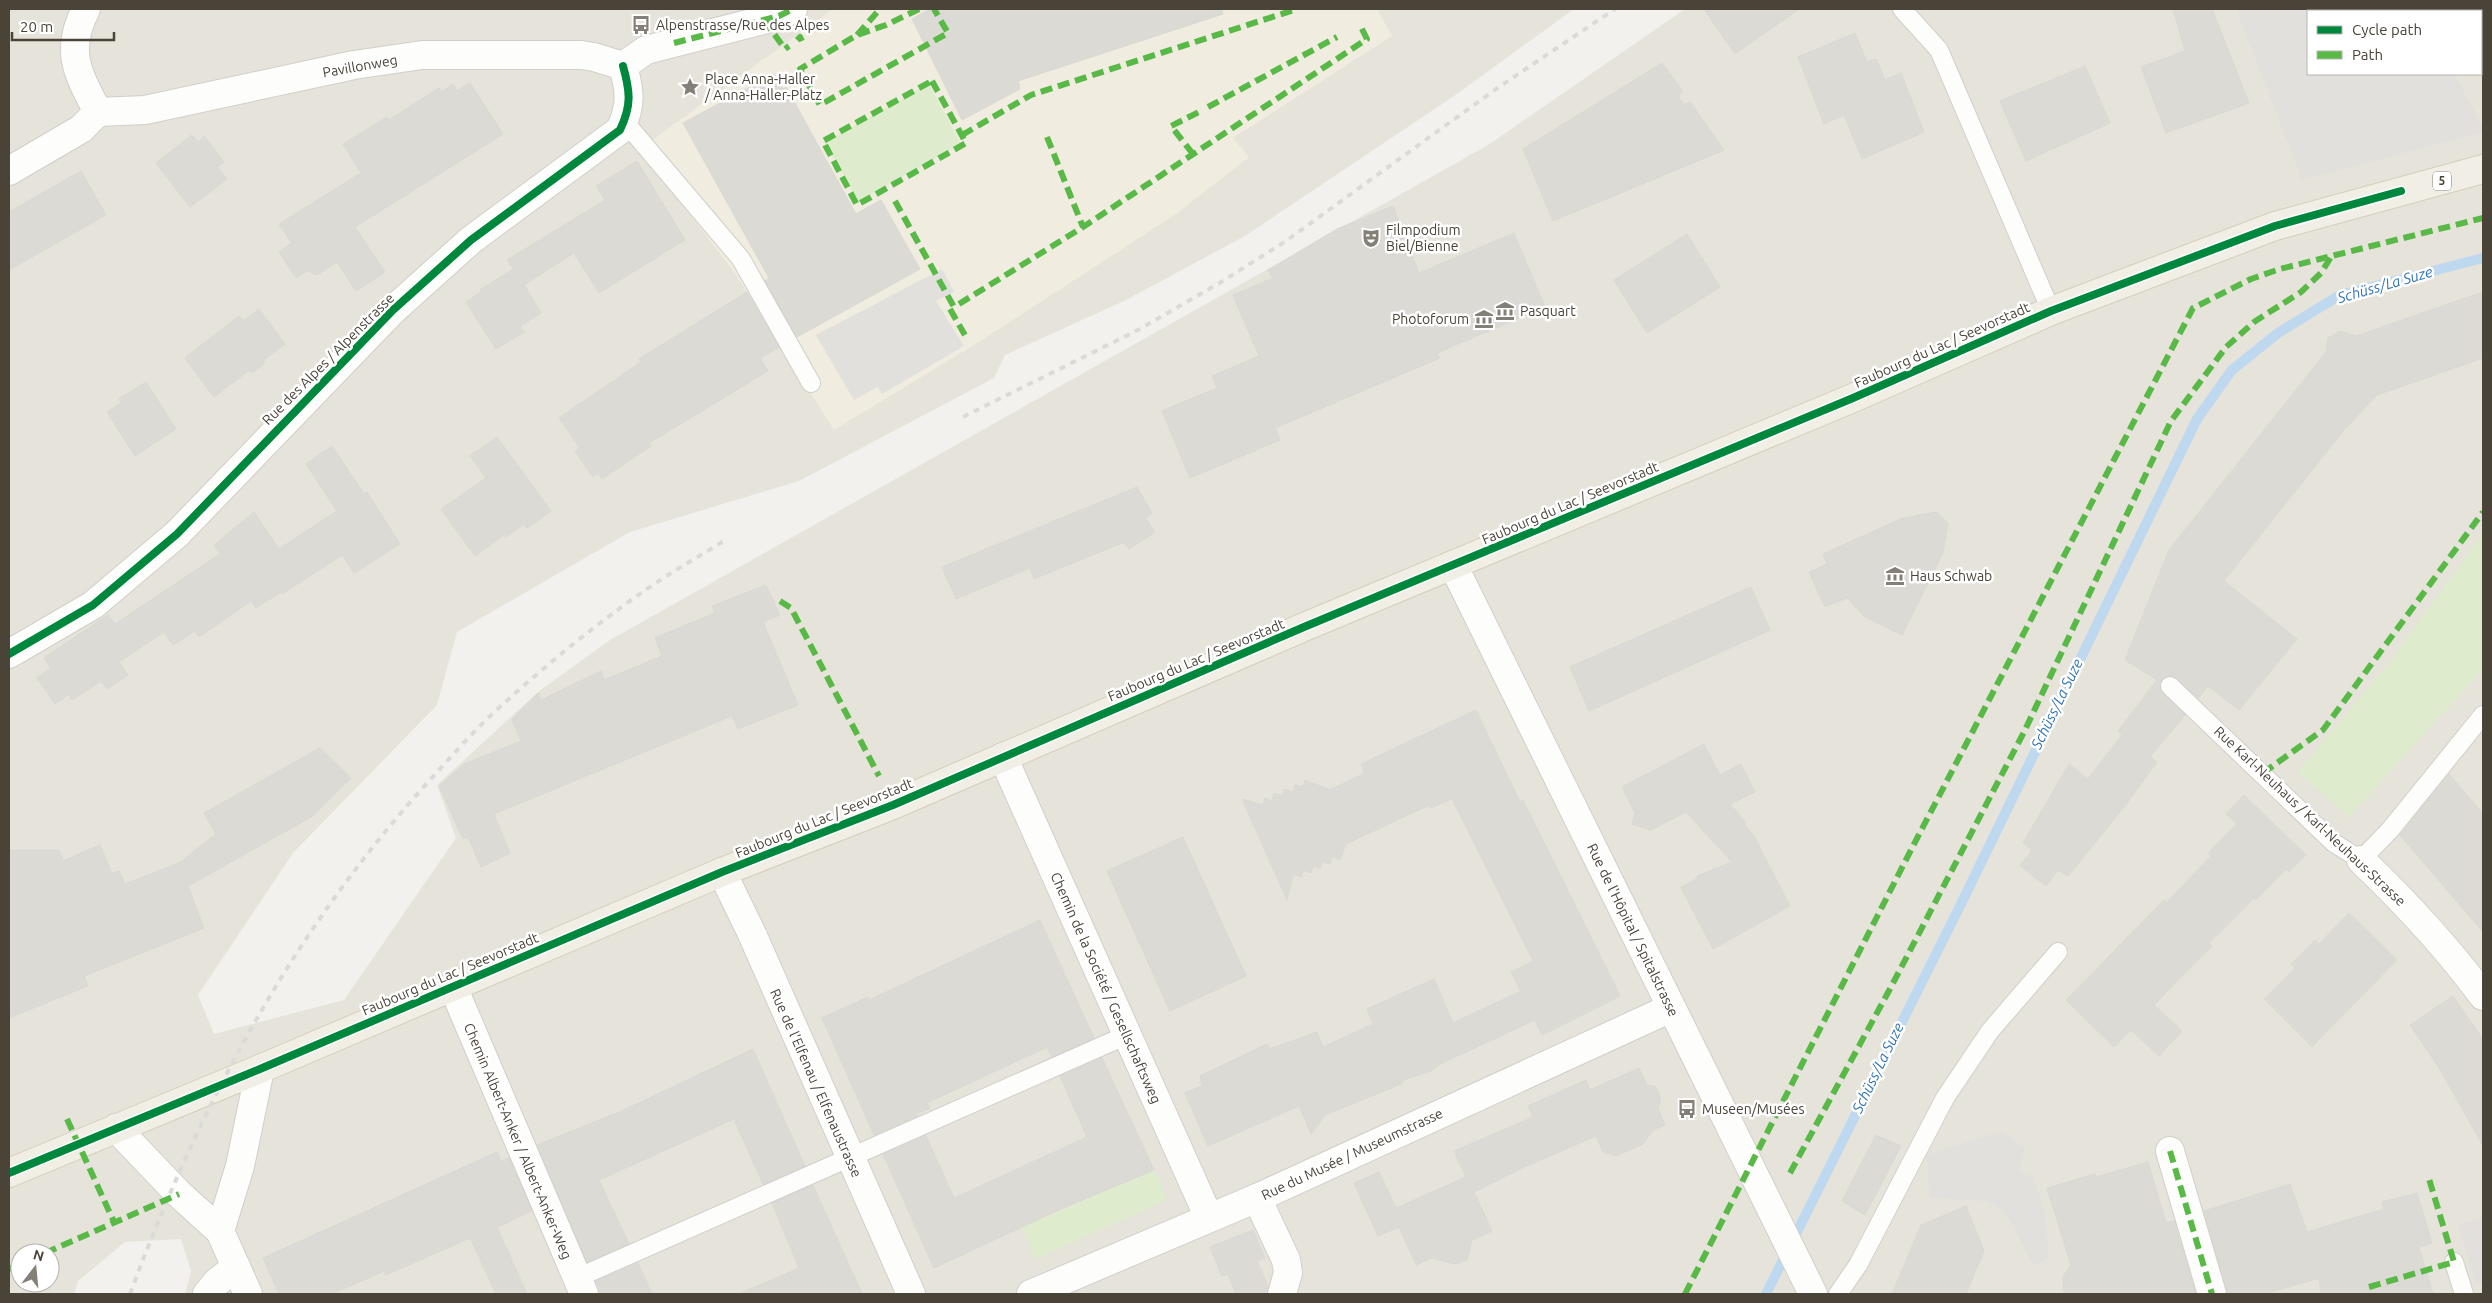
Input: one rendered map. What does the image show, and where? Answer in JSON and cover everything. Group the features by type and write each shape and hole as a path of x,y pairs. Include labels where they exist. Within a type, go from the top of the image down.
{"main road":[{"name":"Faubourg du Lac / Seevorstadt","path":"9,1173 260,1069 722,872 893,805 1453,565 1853,398 2051,311 2275,226 2483,170"}],"street":[{"path":"9,171 81,129 98,112 75,66 76,35 86,9"},
{"path":"623,66 646,50 779,16 793,9"},
{"name":"Pavillonweg","path":"98,112 145,110 354,65 422,55 580,55 623,66"},
{"name":"Rue des Alpes / Alpenstrasse","path":"9,654 93,605 177,534 393,310 471,240 620,130 629,109 628,87 623,66"},
{"name":"Rue de l'Hôpital / Spitalstrasse","path":"1453,565 1811,1290"},
{"name":"Chemin de la Société / Gesellschaftsweg","path":"1004,757 1209,1218"},
{"name":"Rue Karl-Neuhaus / Karl-Neuhaus-Strasse","path":"2361,860 2403,901 2454,958 2483,996"},
{"name":"Rue de l'Elfenau / Elfenaustrasse","path":"722,872 752,934 911,1294"},
{"name":"Chemin Albert-Anker / Albert-Anker-Weg","path":"453,986 580,1286"},
{"name":"Rue du Musée / Museumstrasse","path":"1031,1294 1257,1198 1671,1008"},
{"path":"220,1231 240,1166 260,1069"},
{"path":"116,1128 179,1194 220,1231 248,1294"},
{"path":"2170,1151 2212,1294"},
{"path":"1257,1198 1286,1260 1288,1274 1282,1294"},
{"path":"207,1294 216,1282 236,1267"}],"lane":[{"name":"Faubourg du Lac / Seevorstadt","path":"1902,9 1939,50 2051,311"},
{"path":"624,121 741,259 811,383"},
{"name":"Rue Karl-Neuhaus / Karl-Neuhaus-Strasse","path":"2170,686 2334,843 2361,860"},
{"path":"2361,860 2390,830 2483,715"},
{"path":"1838,1294 1858,1265 1945,1098 1990,1031 2058,952"},
{"path":"580,1286 850,1158 1128,1035"},
{"path":"2454,1262 2464,1294"}],"shaded area":[{"path":"9,9 1574,9 1454,96 1245,236 1124,301 1005,355 994,378 799,481 630,532 457,632 437,705 293,853 198,995 214,1034 344,1000 456,838 437,785 538,692 610,640 1488,145 1685,9 2483,9 2483,1294 185,1294 191,1271 181,1239 125,1242 78,1281 74,1294 9,1294"},
{"path":"833,9 1377,9 1392,36 1233,138 1249,157 1176,214 979,342 834,430 734,272 640,149"},
{"path":"2236,9 2422,9 2307,10 2307,75 2456,75 2483,128 2483,132 2302,180"},
{"path":"942,269 954,292 936,301 964,346 882,394 878,387 854,400 816,335"},
{"path":"2002,1131 2025,1148 2019,1172 2033,1177 2044,1208 2049,1257 2039,1264 2033,1265 2007,1216 1999,1208 1986,1201 1930,1198 1926,1155"},
{"path":"2483,1217 2483,1283 2476,1285 2458,1224"}],"green space":[{"path":"929,84 961,144 858,201 825,142"},
{"path":"2483,533 2483,669 2349,817 2297,772 2385,668"},
{"path":"1154,1170 1167,1200 1035,1259 1022,1227"}],"building":[{"path":"930,9 1222,9 1223,14 1018,81 1020,89 962,120 912,19"},
{"path":"1704,9 1799,9 1735,54"},
{"path":"2173,9 2212,9 2249,103 2166,133 2141,67 2185,51"},
{"path":"1855,33 1867,62 1876,59 1885,80 1901,73 1924,132 1862,159 1844,115 1824,124 1798,57"},
{"path":"1662,63 1683,92 1678,95 1683,105 1690,102 1724,150 1553,221 1523,149"},
{"path":"2085,66 2110,123 2026,161 2000,101"},
{"path":"774,74 783,89 786,87 856,214 881,200 920,269 797,337 765,281 769,278 683,123"},
{"path":"470,83 503,134 355,227 385,272 356,291 337,262 317,275 307,271 296,278 279,252 292,243 279,224 361,173 343,144 387,117 389,120 439,88 442,92 453,84 457,91"},
{"path":"192,135 198,142 204,136 224,162 217,167 227,179 190,207 156,163"},
{"path":"637,161 685,240 599,293 574,253 524,285 541,313 520,326 524,332 496,349 466,302 481,292 480,290 513,269 507,260 605,200 596,186"},
{"path":"81,171 106,215 9,270 9,212"},
{"path":"1393,206 1419,273 1514,233 1545,307 1437,353 1440,358 1275,428 1280,440 1190,478 1162,411 1217,388 1212,376 1259,356 1233,295 1273,278 1268,270 1337,229"},
{"path":"1687,234 1720,287 1647,333 1614,280"},
{"path":"747,292 779,347 760,358 768,371 649,443 651,446 602,479 598,473 593,477 575,451 580,448 559,418 641,362 639,359"},
{"path":"2483,292 2483,358 2377,395 2344,430 2224,581 2297,639 2239,710 2208,686 2198,698 2177,678 2172,676 2163,678 2160,689 2185,715 2150,757 2157,762 2124,807 2068,876 2058,870 2046,886 2020,866 2032,850 2023,843 2069,764 2088,779 2122,735 2118,731 2157,680 2125,660 2169,550 2326,352 2328,338 2340,331 2356,336"},
{"path":"259,309 285,344 265,359 263,365 253,372 248,371 214,397 185,358 239,316 243,321"},
{"path":"146,382 176,429 135,456 107,412 121,403 119,399"},
{"path":"497,437 551,511 527,528 524,524 506,537 504,535 475,556 441,509 486,478 470,456"},
{"path":"332,446 364,494 367,492 400,544 354,573 342,555 282,594 281,592 256,608 251,601 199,637 195,631 173,645 164,632 119,662 128,675 107,689 101,681 72,700 69,694 55,704 37,678 51,668 44,658 108,615 115,624 220,554 214,545 254,512 279,549 337,511 306,464"},
{"path":"1137,487 1152,513 1146,519 1155,532 1129,549 1124,542 1034,579 1030,568 956,599 942,567"},
{"path":"1937,512 1948,523 1943,553 1902,635 1865,617 1847,598 1825,607 1809,572 1827,564 1823,554 1903,518"},
{"path":"766,585 780,615 763,622 798,705 738,729 732,716 494,814 510,853 481,867 468,837 463,839 439,786 464,764 521,741 512,719 538,693 541,700 601,671 604,680 662,656 655,638 715,613 712,606"},
{"path":"1751,587 1770,630 1589,711 1570,667"},
{"path":"1476,710 1520,802 1523,800 1620,996 1542,1035 1535,1020 1438,1065 1431,1071 1401,1081 1403,1083 1325,1115 1311,1134 1299,1106 1208,1146 1185,1093 1202,1086 1200,1076 1267,1044 1270,1049 1317,1032 1323,1047 1373,1024 1367,1009 1434,979 1453,1023 1521,991 1511,972 1533,961 1452,799 1431,808 1429,805 1346,844 1340,860 1332,856 1330,864 1322,861 1321,868 1313,866 1311,873 1303,870 1301,877 1293,874 1287,900 1242,799 1263,805 1265,798 1272,801 1274,793 1282,796 1284,789 1293,792 1295,785 1303,787 1305,780 1330,790 1365,773 1361,764"},
{"path":"1704,744 1720,775 1741,764 1755,792 1730,804 1754,836 1790,906 1713,949 1681,887 1698,878 1697,876 1732,862 1686,812 1651,830 1632,824 1635,813 1622,787"},
{"path":"320,748 351,778 313,816 188,886 204,928 84,976 88,986 9,1018 9,850 59,850 63,861 100,845 112,873 119,871 125,884 179,863 216,834 204,813"},
{"path":"2449,774 2483,814 2483,932 2400,835"},
{"path":"2244,795 2306,855 2289,872 2286,869 2256,900 2254,898 2209,943 2212,946 2154,1005 2182,1031 2159,1056 2131,1030 2114,1047 2066,1000 2164,900 2166,903 2211,856 2208,853 2237,824 2226,814"},
{"path":"1183,837 1246,976 1170,1011 1107,871"},
{"path":"2349,913 2397,960 2312,1047 2264,999 2295,968 2291,964 2315,940 2319,944"},
{"path":"1040,920 1094,1038 1052,1057 1047,1047 927,1103 930,1108 916,1114 917,1116 874,1135 822,1018 868,997 869,1000"},
{"path":"2453,996 2483,1039 2483,1146 2440,1069 2410,1025"},
{"path":"753,1049 805,1166 763,1184 734,1119 599,1180 629,1244 587,1262 537,1145 624,1110"},
{"path":"1102,1058 1154,1170 1063,1208 934,1268 883,1154 926,1136 954,1198 1087,1137 1060,1076"},
{"path":"1639,1068 1647,1085 1656,1087 1661,1099 1658,1109 1665,1125 1653,1130 1643,1144 1616,1156 1603,1152 1596,1136 1520,1169 1474,1192 1492,1231 1472,1240 1467,1260 1455,1264 1432,1258 1416,1265 1399,1227 1378,1236 1354,1183 1379,1172 1396,1208 1466,1177 1454,1151 1533,1117 1528,1106 1586,1080 1590,1090"},
{"path":"1876,1135 1901,1146 1865,1215 1842,1201"},
{"path":"497,1152 501,1161 509,1158 532,1211 497,1227 527,1294 496,1294 470,1238 386,1275 384,1271 332,1294 279,1294 263,1258"},
{"path":"2148,1162 2166,1223 2174,1221 2196,1294 2064,1294 2063,1277 2071,1265 2047,1188 2095,1174 2096,1177"},
{"path":"2290,1184 2307,1232 2384,1209 2382,1202 2417,1193 2432,1243 2419,1247 2433,1294 2321,1294 2319,1278 2265,1294 2227,1294 2204,1211"},
{"path":"813,1185 862,1294 739,1294 799,1268 772,1203"},
{"path":"1966,1206 1984,1251 1966,1294 1892,1294 1921,1225"},
{"path":"1253,1230 1265,1258 1257,1261 1268,1286 1267,1294 1236,1294 1228,1274 1222,1276 1210,1247"},
{"path":"638,1263 652,1294 601,1294 596,1281"}],"waterway":[{"name":"Schüss/La Suze","path":"1766,1294 1961,904 2197,419 2232,370 2278,333 2340,295 2483,258"}],"railway":[{"path":"963,417 1140,329 1221,282 1286,241 1496,89 1615,9"},
{"path":"130,1294 187,1155 219,1088 254,1023 292,960 334,898 379,839 473,733 536,675 628,602 727,539"}],"marked path":[{"path":"674,43 779,16 793,9"},
{"path":"857,35 880,9"},
{"path":"919,9 886,25 857,35 800,69 820,105 948,33 934,9"},
{"path":"962,135 1031,95 1297,9"},
{"path":"764,20 785,49 789,46"},
{"path":"959,304 1083,227 1367,39 1361,27"},
{"path":"797,40 800,37 802,41"},
{"path":"1208,107 1337,37"},
{"path":"932,81 966,143 857,205 823,141 932,81"},
{"path":"1193,154 1171,126 1199,112"},
{"path":"1047,137 1083,227"},
{"path":"895,201 954,307"},
{"path":"1685,1294 1912,848 2193,308 2251,279 2280,269 2483,218"},
{"path":"1790,1173 1891,987 2024,732 2171,421 2226,347 2254,322 2301,292 2321,273 2331,257"},
{"path":"950,309 966,337"},
{"path":"2263,773 2323,730 2483,512"},
{"path":"780,601 791,608 879,776"},
{"path":"67,1119 114,1222"},
{"path":"2170,1151 2212,1294"},
{"path":"2369,1287 2454,1262 2429,1179"},
{"path":"60,1246 179,1194"}],"cycle path":[{"path":"9,654 93,605 177,534 393,310 471,240 620,130 627,113 629,98 623,66"},
{"path":"9,1173 260,1069 722,872 893,805 1304,627 1853,398 2051,311 2275,226 2401,191"}],"place":[{"name":"Alpenstrasse/Rue des Alpes","path":"641,25"},
{"name":"Place Anna-Haller / Anna-Haller-Platz","path":"690,87"},
{"name":"Filmpodium Biel/Bienne","path":"1371,238"},
{"name":"Pasquart","path":"1505,311"},
{"name":"Photoforum","path":"1484,319"},
{"name":"Haus Schwab","path":"1895,576"},
{"name":"Museen/Musées","path":"1687,1109"}]}
